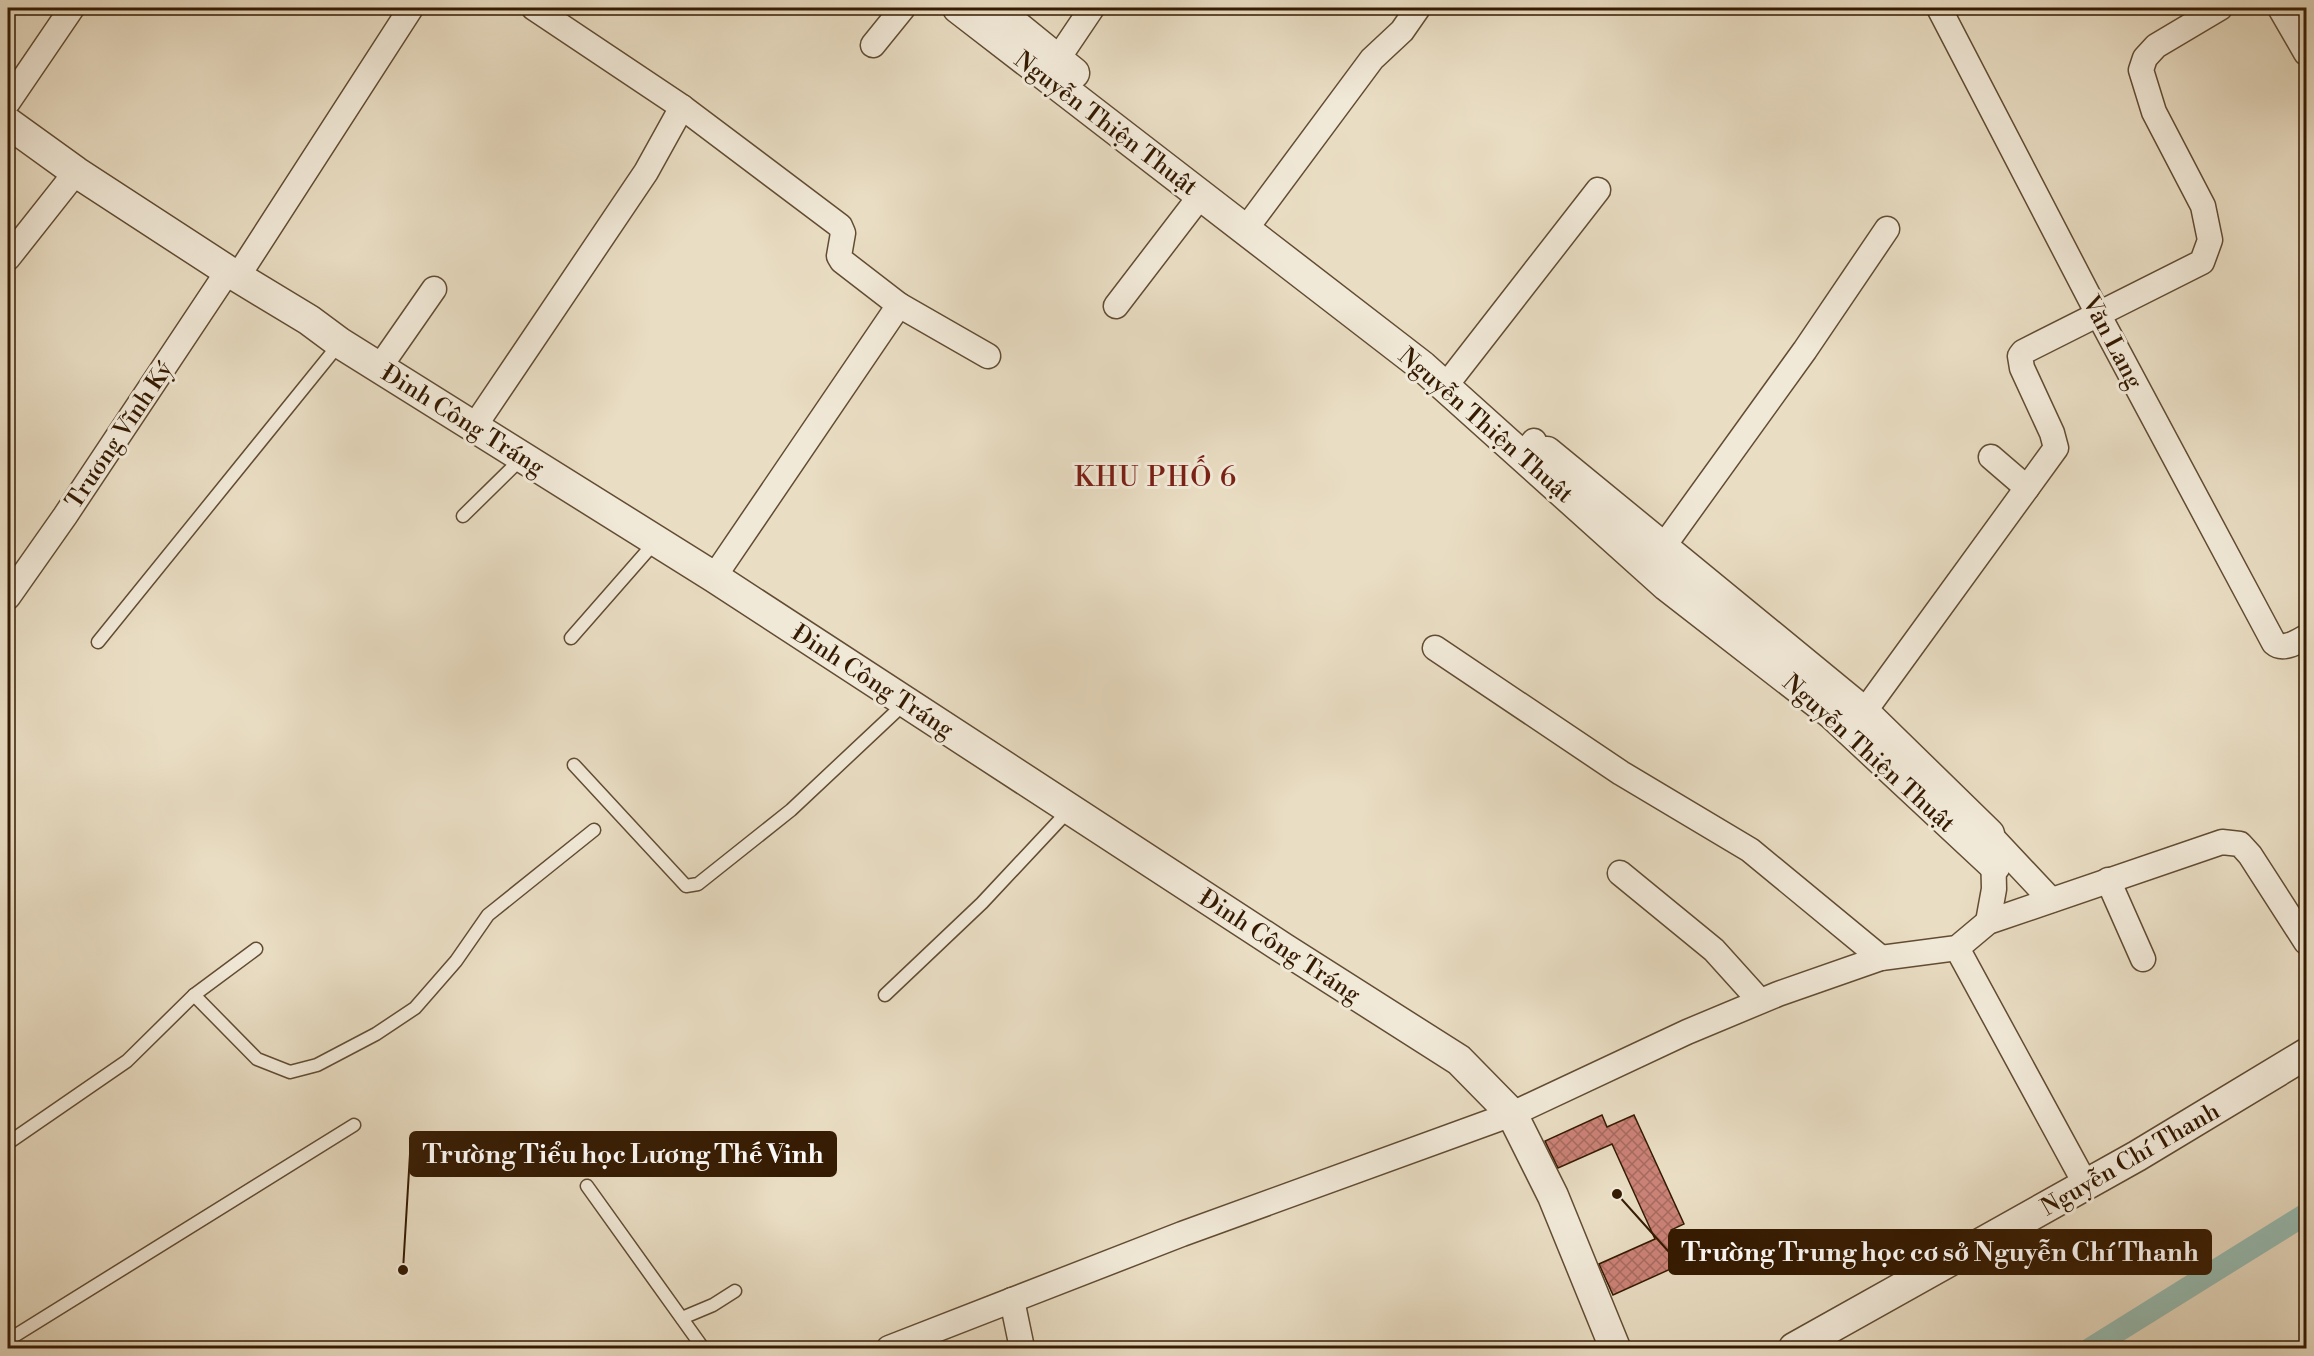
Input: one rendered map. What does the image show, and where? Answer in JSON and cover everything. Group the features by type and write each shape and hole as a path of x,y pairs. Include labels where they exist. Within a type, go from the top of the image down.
{"street":[{"path":"8,102 72,8"},
{"name":"Trương Vĩnh Ký","path":"8,597 233,274 411,8"},
{"path":"534,8 682,107 840,226 843,233 839,256 899,305 988,356"},
{"path":"873,45 903,8"},
{"name":"Nguyễn Thiện Thuật","path":"958,8 1201,195 1252,222 1454,375 1666,585 1832,714 1995,866"},
{"name":"Nguyễn Thiện Thuật","path":"994,8 1422,366 1528,448 1663,547 1864,712 1989,834 2051,900"},
{"path":"1057,60 1092,8"},
{"path":"1252,222 1372,59 1402,31 1418,8"},
{"name":"Văn Lang","path":"1939,8 2098,314 2274,643 2284,647 2307,637"},
{"path":"1864,712 2056,448 2052,433 2022,368 2020,356 2202,262 2210,240 2203,206 2154,112 2141,70 2145,58 2156,46 2220,8"},
{"path":"2280,8 2307,53"},
{"path":"474,427 646,172 682,107"},
{"name":"Đinh Công Tráng","path":"8,123 76,172 233,274 714,577 1458,1060 1512,1114 1553,1196 1615,1348"},
{"path":"8,258 76,172"},
{"path":"1454,375 1598,190"},
{"path":"1116,306 1201,195"},
{"path":"1663,547 1805,350 1887,229"},
{"path":"379,368 434,289"},
{"path":"714,577 899,305"},
{"path":"1991,457 2027,488"},
{"path":"1435,648 1621,773 1750,850 1881,958"},
{"name":"Nguyễn Thiện Thuật","path":"1988,921 1994,889 1995,866 1989,834"},
{"path":"889,1348 1182,1234 1512,1114 1687,1032 1760,1001 1881,958 1957,948 1988,921 2222,842 2240,844 2250,855 2307,942"},
{"path":"1620,873 1714,950 1760,1001"},
{"path":"2108,880 2143,959"},
{"path":"1957,948 2086,1185"},
{"name":"Nguyễn Chí Thanh","path":"1794,1348 2086,1185 2307,1054"},
{"path":"1012,1300 1022,1348"}],"lane":[{"path":"98,642 340,343"},
{"path":"463,516 523,457"},
{"path":"571,638 656,541"},
{"path":"574,765 686,886 698,884 790,810 906,702"},
{"path":"885,995 982,903 1070,809"},
{"path":"194,995 256,1059 290,1072 317,1065 376,1034 415,1008 456,960 488,915 594,830"},
{"path":"8,1143 128,1061 194,995 256,949"},
{"path":"8,1340 354,1125"},
{"path":"587,1186 702,1348"},
{"path":"682,1318 713,1305 735,1291"}],"building":[{"path":"1602,1115 1607,1127 1634,1115 1684,1224 1671,1230 1686,1262 1613,1295 1599,1264 1655,1239 1612,1144 1558,1168 1545,1141"}],"waterway":[{"path":"2091,1348 2306,1214"}],"place":[{"name":"Trường Trung học cơ sở Nguyễn Chí Thanh","path":"1617,1194"},
{"name":"Trường Tiểu học Lương Thế Vinh","path":"403,1270"}],"district":[{"name":"KHU PHỐ 6","path":"1156,477"}]}
